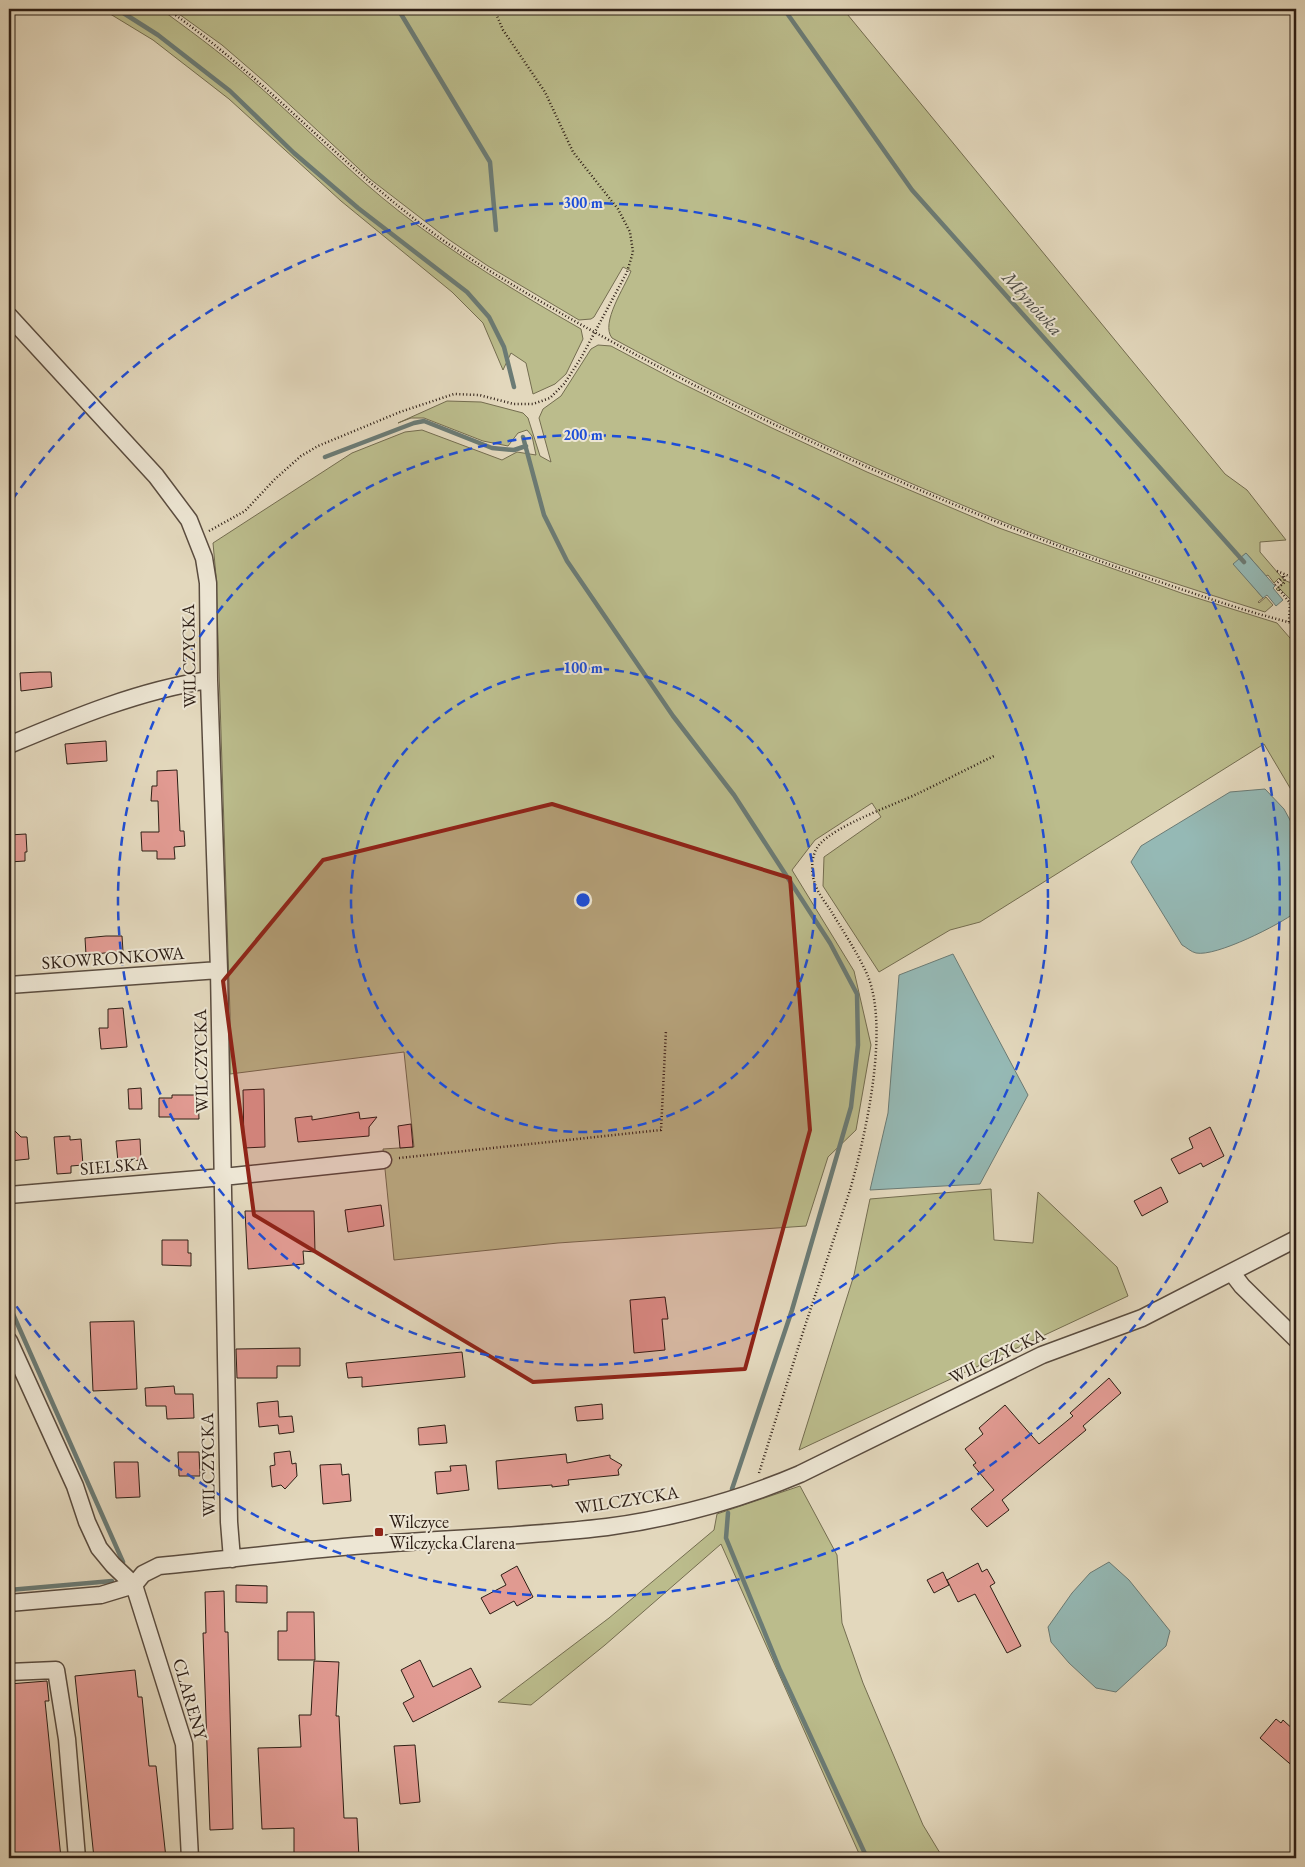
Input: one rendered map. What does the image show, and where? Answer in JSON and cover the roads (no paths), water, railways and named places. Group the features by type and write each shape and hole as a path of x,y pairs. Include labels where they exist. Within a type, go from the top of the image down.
{"street":[{"name":"WILCZYCKA","path":"9,316 156,476 189,520 204,558 208,583 209,680 219,970 228,1522 232,1559 379,1544 608,1526 666,1516 759,1491 800,1474 1042,1355 1142,1318 1296,1239"},
{"path":"9,745 67,721 131,699 190,683 209,680"},
{"name":"SKOWRONKOWA","path":"9,985 219,970"},
{"name":"SIELSKA","path":"9,1195 223,1177 383,1160"},
{"path":"1232,1273 1242,1286 1296,1339"},
{"path":"9,1340 75,1486 87,1522 99,1548 113,1565 134,1585"},
{"path":"9,1603 101,1595 134,1585 143,1574 159,1566 232,1559"},
{"name":"CLARENY","path":"134,1585 184,1744 190,1858"},
{"path":"9,1672 56,1670 66,1739 78,1858"}],"water":[{"path":"1246,553 1275,586 1273,588 1283,600 1276,606 1267,595 1263,598 1233,564"},
{"path":"1265,789 1284,809 1296,831 1296,912 1247,939 1218,950 1196,953 1182,945 1131,862 1141,846 1230,792"},
{"path":"953,954 1028,1095 980,1184 870,1190 888,1113 899,975"},
{"path":"1109,1562 1129,1580 1170,1631 1166,1646 1116,1692 1096,1688 1069,1663 1051,1642 1048,1627 1072,1593 1090,1573"}],"waterway":[{"path":"117,9 158,35 230,91 294,153 358,208 467,292 489,317 504,347 514,387"},
{"path":"398,9 490,162 496,230"},
{"name":"Młynówka","path":"784,9 912,190 1244,562"},
{"path":"325,457 414,423 424,421 492,448 514,450 526,446"},
{"path":"523,437 544,515 567,561 673,716 734,795 830,943 857,994 858,1045 851,1107 792,1310 732,1489"},
{"path":"9,1305 123,1562"},
{"path":"728,1513 726,1538 780,1670 867,1858"},
{"path":"9,1590 112,1581"}],"place":[{"name":"Wilczyce Wilczycka Clarena","path":"379,1532"}]}
